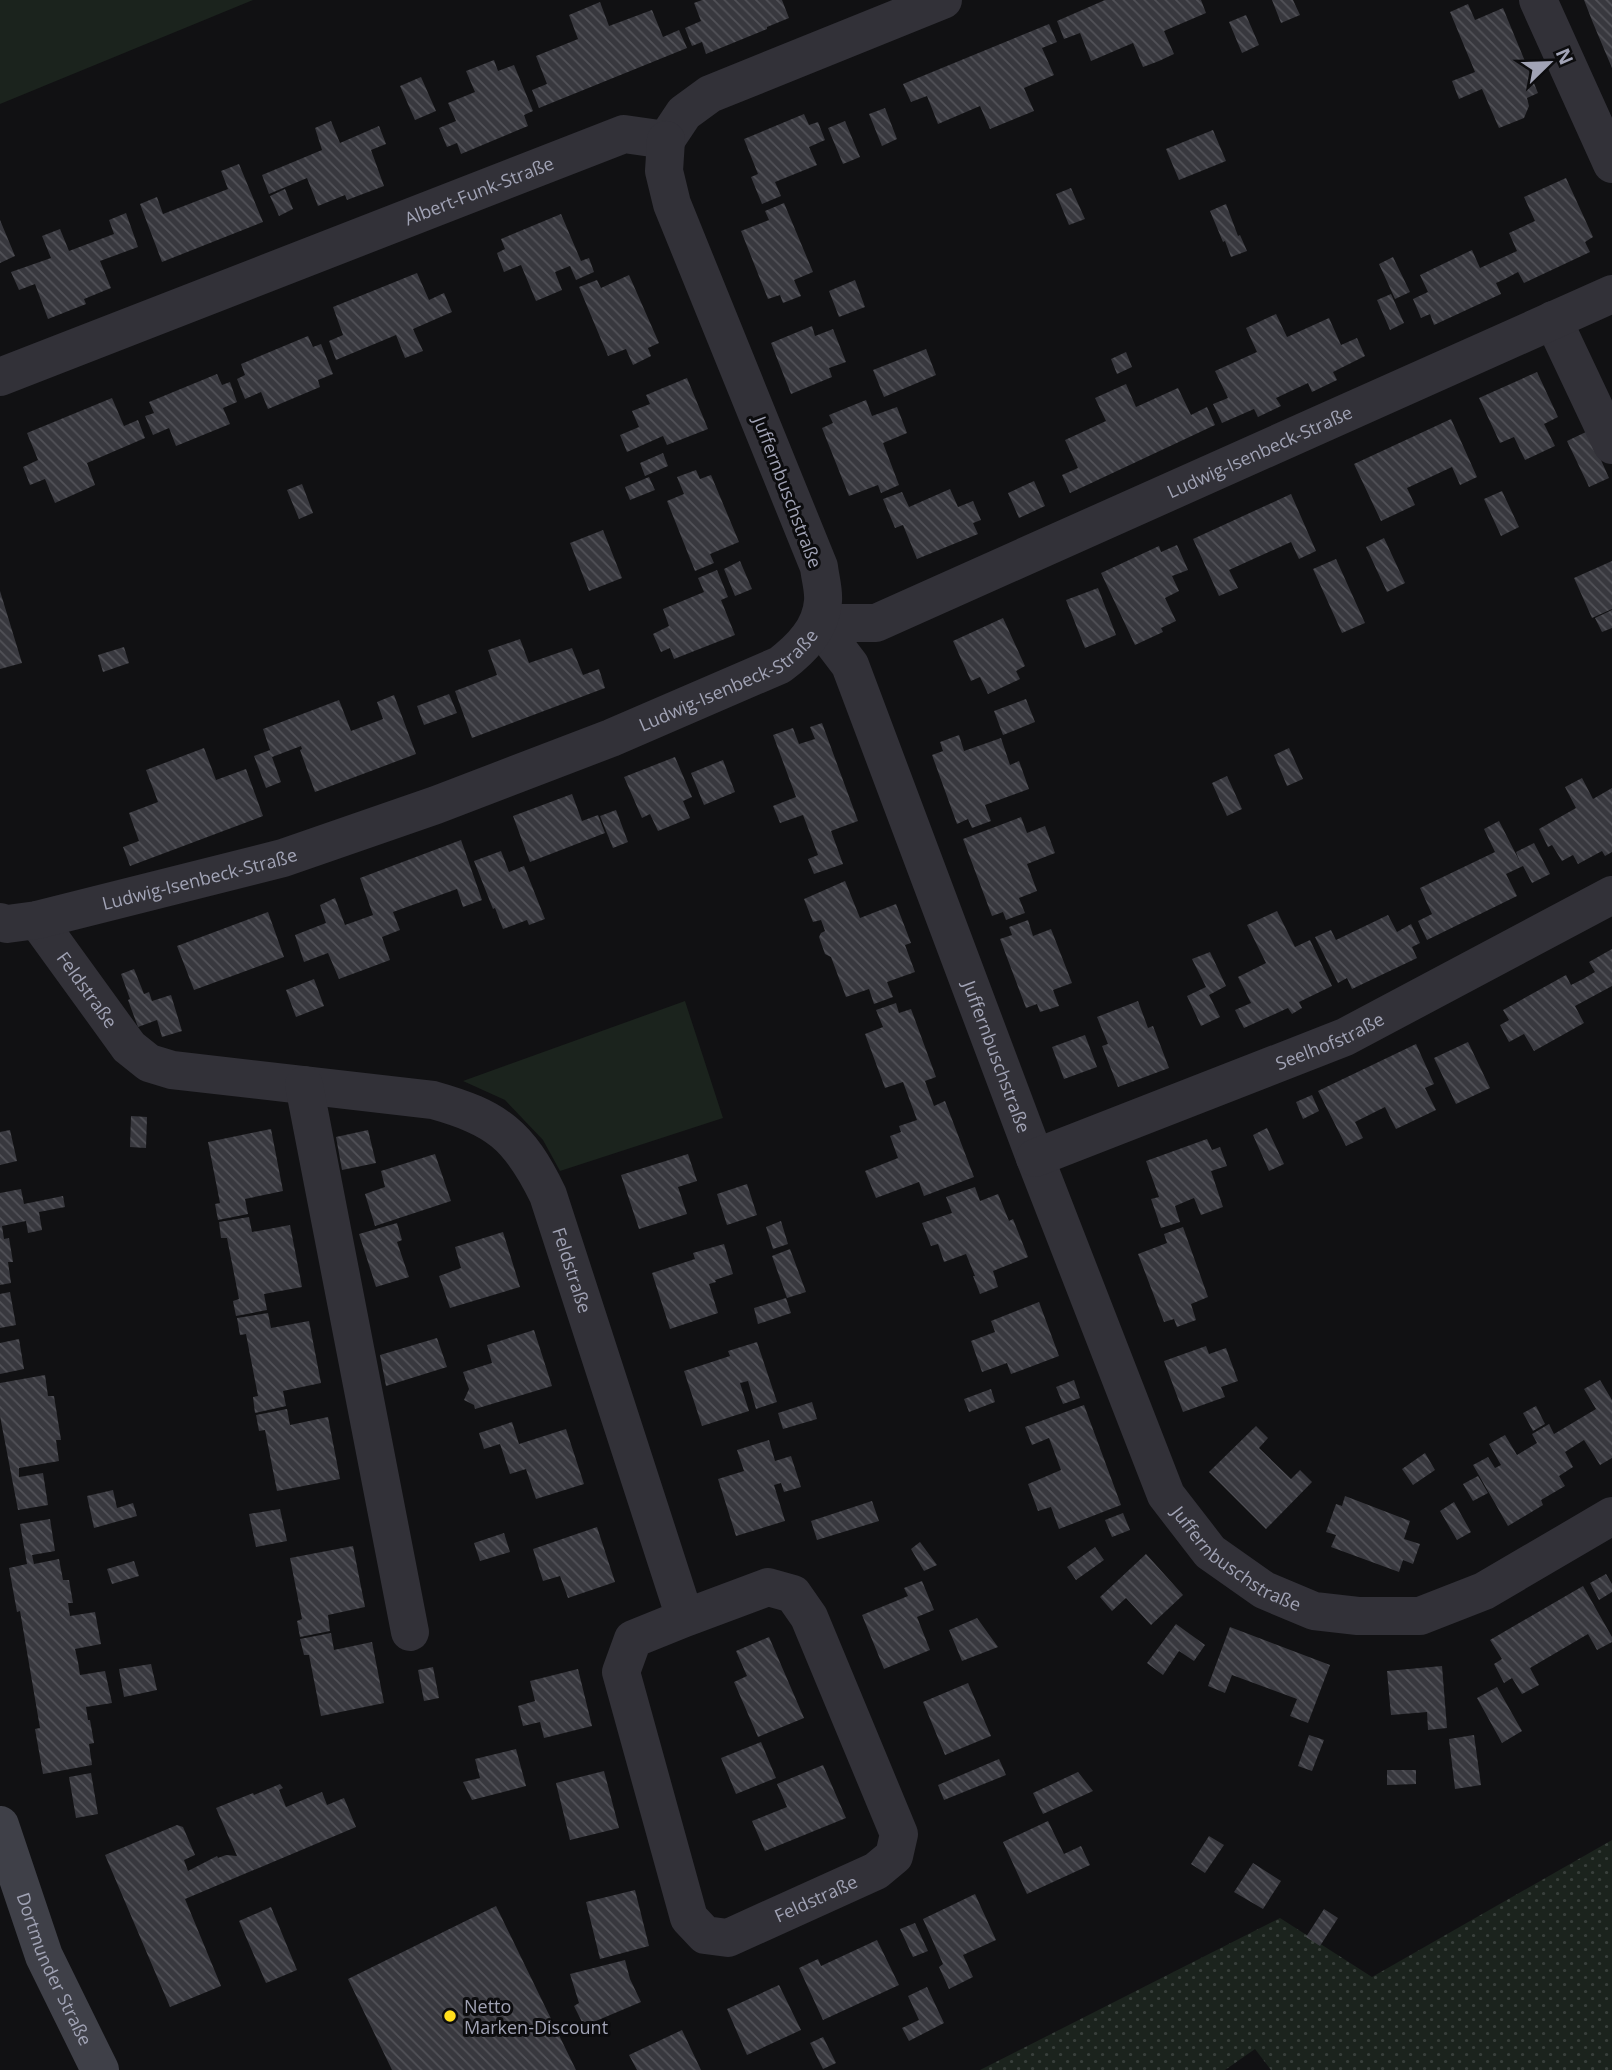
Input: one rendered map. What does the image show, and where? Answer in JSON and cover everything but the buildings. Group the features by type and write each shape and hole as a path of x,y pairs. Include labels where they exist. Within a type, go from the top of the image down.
{"main road":[{"name":"Dortmunder Straße","path":"0,1825 44,1956 100,2070"}],"street":[{"path":"666,140 684,113 710,94 943,0"},
{"path":"1538,0 1612,164"},
{"name":"Albert-Funk-Straße","path":"0,377 624,134 666,140"},
{"name":"Juffernbuschstraße","path":"666,140 664,172 672,204 819,566 823,600 818,623 850,665 1035,1158 1166,1495 1210,1552 1264,1590 1314,1611 1358,1616 1420,1616 1484,1591 1612,1516"},
{"name":"Ludwig-Isenbeck-Straße","path":"11,925 283,858 436,805 611,738 780,665 800,649 818,623 876,623 1612,294"},
{"path":"1553,320 1612,445"},
{"name":"Seelhofstraße","path":"1035,1158 1345,1037 1612,895"},
{"name":"Feldstraße","path":"11,925 129,1047 149,1063 172,1070 433,1100 465,1109 495,1125 519,1144 548,1195 684,1618"},
{"path":"304,1085 410,1632"},
{"name":"Feldstraße","path":"768,1587 793,1594 809,1617 899,1834 894,1856 876,1871 728,1938 705,1935 689,1918 621,1672 632,1639 684,1618 768,1587"}],"shaded area":[{"path":"0,0 253,0 0,104"},
{"path":"685,1001 723,1118 560,1171 543,1140 505,1100 463,1081"},
{"path":"1612,1840 1612,2070 1271,2070 1255,2049 1225,2070 980,2070 1280,1918 1372,1977"}],"place":[{"name":"Netto Marken-Discount","path":"450,2016"}]}
